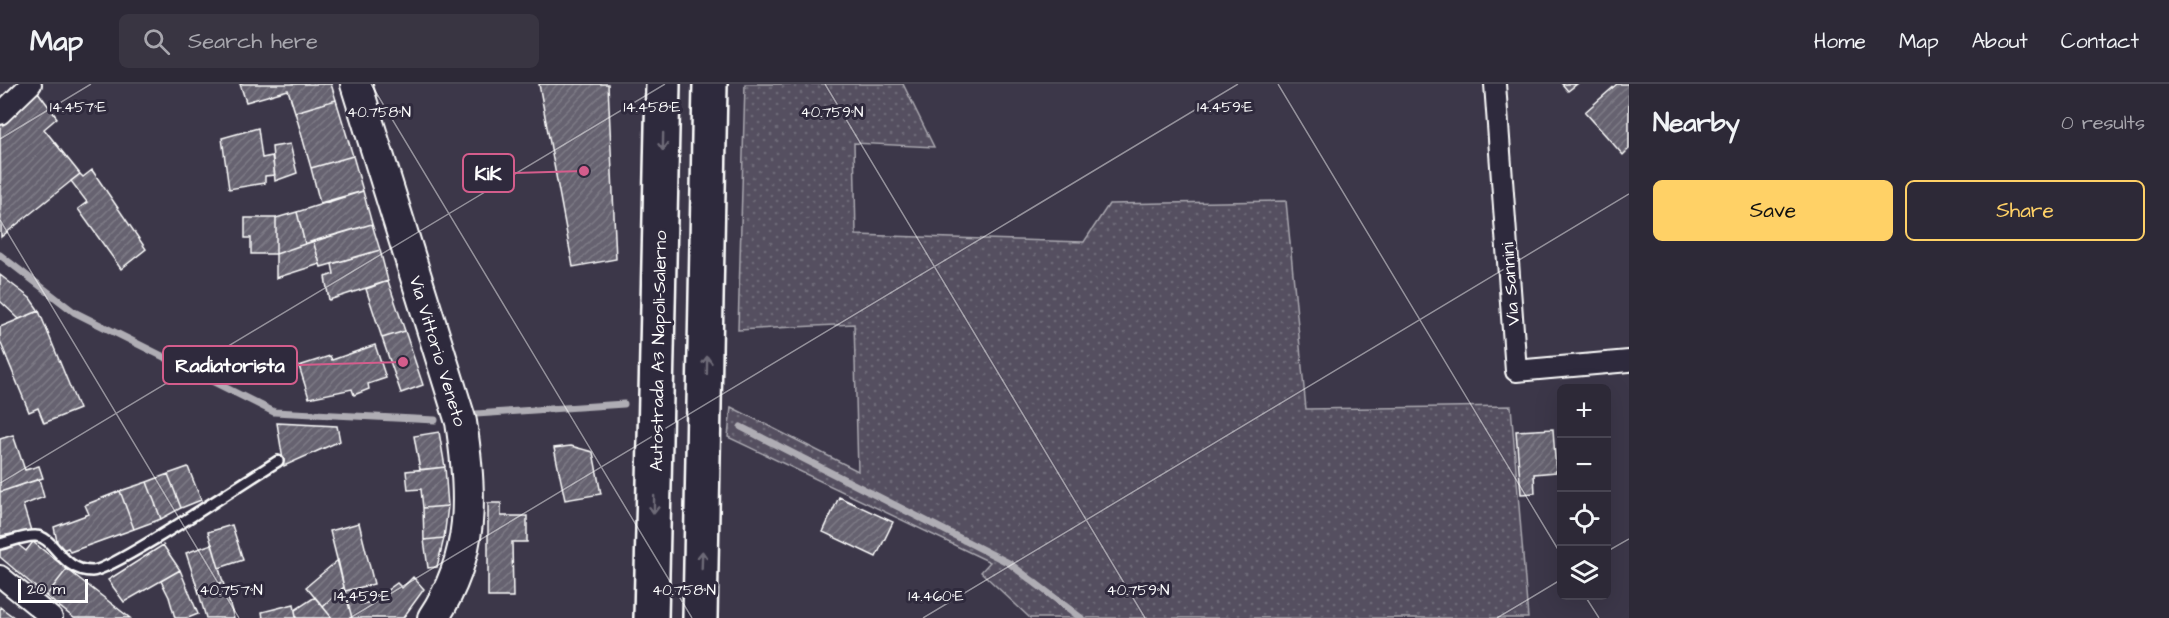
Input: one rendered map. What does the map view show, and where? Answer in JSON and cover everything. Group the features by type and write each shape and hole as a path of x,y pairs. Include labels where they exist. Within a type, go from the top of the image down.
{"highway":[{"name":"Autostrada A3 Napoli-Salerno","path":"651,618 663,84"},
{"path":"700,618 710,84"},
{"path":"710,136 720,84"}],"main road":[{"name":"Via Vittorio Veneto","path":"356,84 461,422 469,473 468,519 461,564 448,596 433,618"}],"street":[{"path":"0,114 31,84"},
{"name":"Via Sannini","path":"1495,84 1516,371 1629,361"},
{"path":"0,576 52,618"}],"lane":[{"path":"0,544 35,536 46,539 60,557 79,570 95,572 125,556 278,461"}],"shaded area":[{"path":"745,84 903,84 934,147 854,143 856,235 1084,242 1109,204 1286,201 1306,409 1511,406 1528,618 1030,618 981,572 990,562 728,437 731,407 858,471 854,324 738,330"}],"building":[{"path":"240,84 331,84 336,100 295,112 288,90 246,102"},
{"path":"539,84 608,84 616,259 573,267"},
{"path":"1562,84 1577,84 1568,91"},
{"path":"1617,84 1629,84 1629,149 1623,155 1585,112"},
{"path":"38,92 57,118 44,129 80,174 1,237 0,125"},
{"path":"336,100 353,156 311,168 295,112"},
{"path":"258,128 262,158 272,156 275,175 265,176 265,183 229,189 222,138"},
{"path":"290,144 297,173 275,181 272,147"},
{"path":"353,156 363,191 320,203 311,168"},
{"path":"92,170 146,249 121,269 78,209 87,202 71,181 80,174 83,177"},
{"path":"363,191 372,224 305,244 297,212"},
{"path":"297,212 305,244 276,254 276,218"},
{"path":"245,218 276,218 276,254 251,254 251,238 245,238"},
{"path":"372,224 380,250 321,267 313,241"},
{"path":"313,241 320,264 276,278 276,254"},
{"path":"380,250 388,281 329,300 325,277 334,274 332,264"},
{"path":"0,275 30,298 39,311 19,319 0,301"},
{"path":"388,281 405,331 382,338 366,289"},
{"path":"39,311 79,409 44,423 38,408 29,412 0,341 0,327"},
{"path":"405,331 423,385 401,393 382,338"},
{"path":"375,345 386,378 368,384 369,389 354,395 352,389 309,398 299,366 330,356 332,360"},
{"path":"277,423 337,426 340,441 284,466"},
{"path":"1553,429 1556,472 1534,474 1535,493 1521,494 1516,431"},
{"path":"439,432 445,467 420,470 414,436"},
{"path":"13,435 25,470 39,466 43,478 0,492 0,439"},
{"path":"571,446 593,452 601,494 565,500 554,448"},
{"path":"188,467 201,500 181,508 168,474"},
{"path":"445,467 448,506 423,508 421,489 408,490 406,471"},
{"path":"168,474 181,508 161,519 147,482"},
{"path":"39,479 44,497 23,505 31,531 0,536 0,492"},
{"path":"147,482 161,519 134,529 120,491"},
{"path":"120,491 134,529 70,552 68,548 59,551 54,527 89,514 85,505"},
{"path":"839,497 893,522 876,557 823,532"},
{"path":"488,503 501,503 501,516 527,516 527,542 512,542 513,597 488,597"},
{"path":"448,506 444,538 424,540 423,508"},
{"path":"359,523 374,584 345,591 330,531"},
{"path":"232,525 243,560 219,568 208,532"},
{"path":"444,538 437,567 428,568 424,540"},
{"path":"33,542 67,569 46,596 0,557 0,550 16,543 26,551"},
{"path":"212,544 223,582 198,590 186,553"},
{"path":"163,545 180,570 124,602 108,580"},
{"path":"338,560 344,587 323,607 306,587"},
{"path":"67,569 130,618 74,618 46,596"},
{"path":"180,570 198,614 188,618 175,618 169,597 161,581"},
{"path":"413,577 424,589 403,618 352,618 345,591 358,588 361,604 371,602 397,583 402,588"},
{"path":"223,582 234,618 206,618 198,590"},
{"path":"344,587 352,618 332,618 323,607"},
{"path":"315,597 332,618 296,618 295,610"},
{"path":"294,604 296,618 263,618 262,612"},
{"path":"0,607 15,618 0,618"}],"waterway":[{"path":"0,255 74,312 274,412 435,420"},
{"path":"476,414 624,404"},
{"path":"741,427 1009,563 1081,618"}],"place":[{"name":"KiK","path":"584,171"},
{"name":"Radiatorista","path":"403,362"}]}
